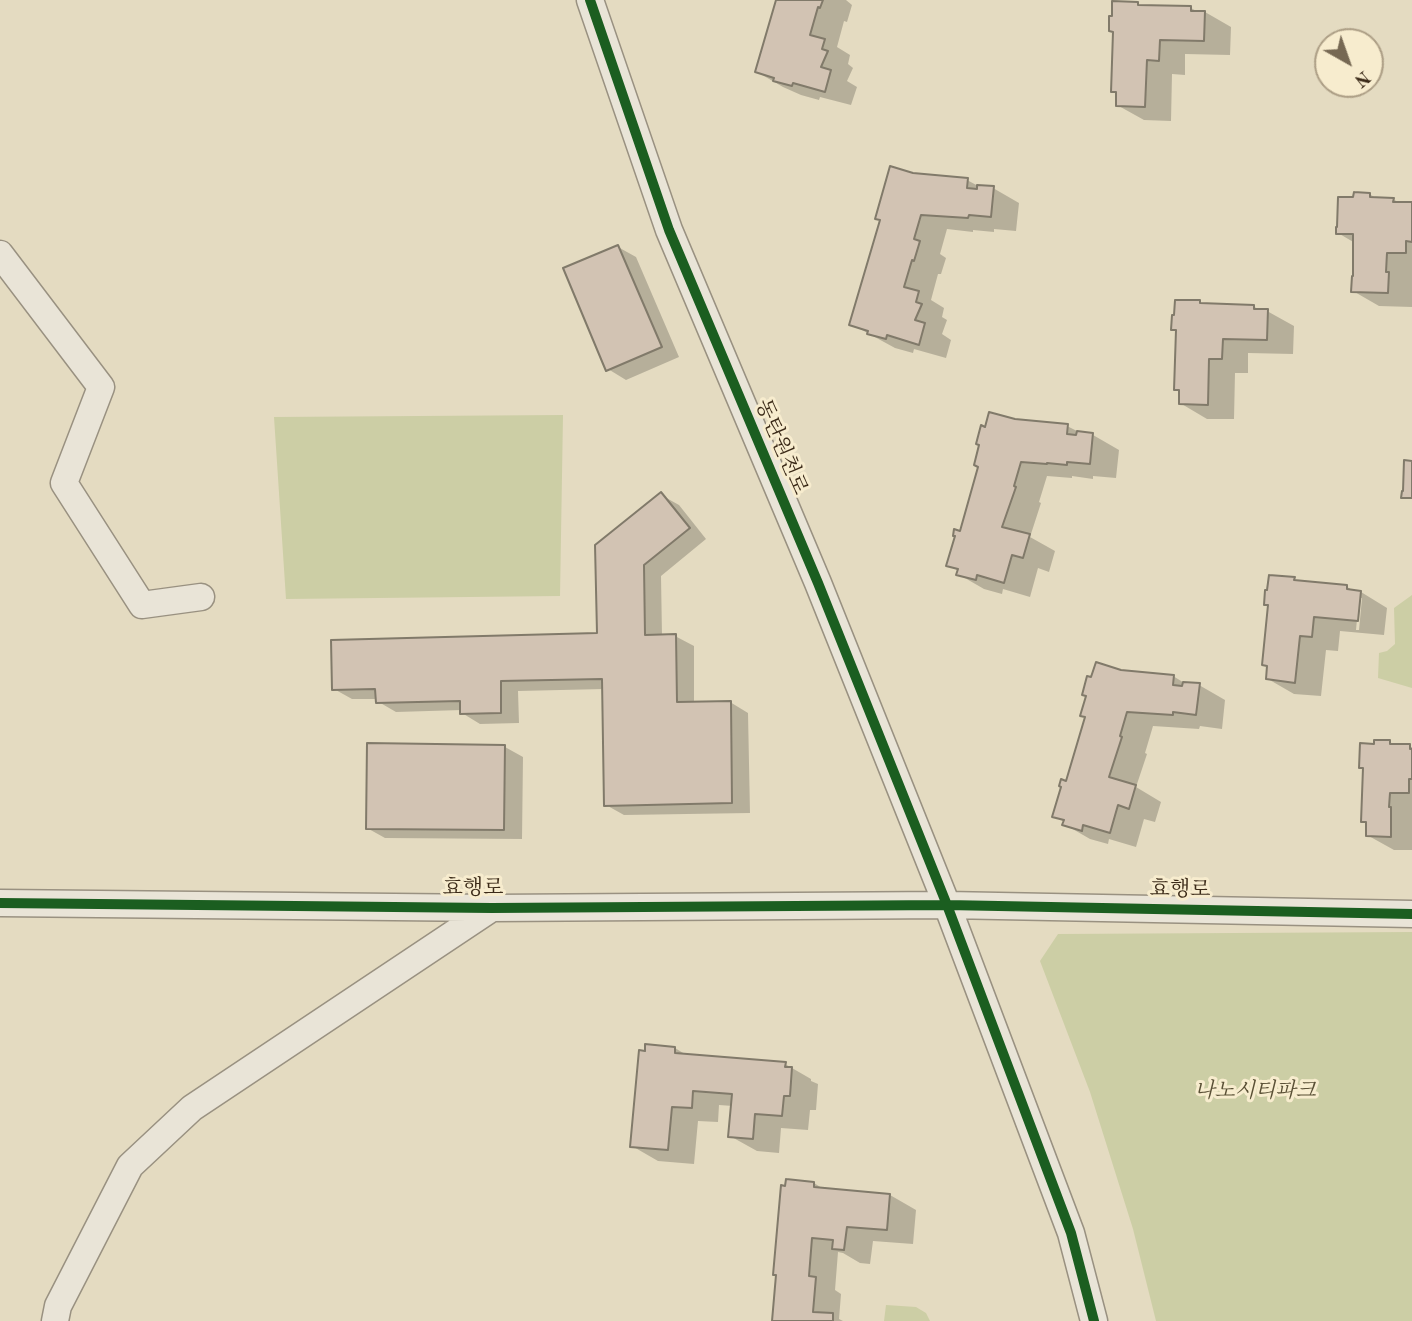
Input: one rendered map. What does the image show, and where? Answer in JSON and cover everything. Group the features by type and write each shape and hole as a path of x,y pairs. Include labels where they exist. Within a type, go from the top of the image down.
{"street":[{"name":"동탄원천로","path":"590,0 669,230 818,583 947,905"},
{"path":"0,254 101,387 64,483 142,605 201,597"},
{"name":"효행로","path":"0,904 492,908 947,905 1412,914"},
{"path":"947,905 1071,1233 1094,1321"},
{"path":"55,1321 58,1306 130,1166 192,1108 492,908"}],"green space":[{"path":"563,415 560,596 286,599 274,417"},
{"path":"1412,595 1412,688 1378,678 1379,653 1387,651 1395,644 1394,608"},
{"name":"나노시티파크","path":"1412,932 1412,1321 1156,1321 1133,1229 1090,1092 1040,961 1058,934"},
{"path":"886,1305 916,1307 926,1313 930,1321 884,1321"}],"building":[{"path":"776,0 823,0 820,8 818,7 810,35 825,39 822,49 828,51 821,67 831,70 825,92 793,83 792,86 773,81 774,78 755,72"},
{"path":"1112,1 1138,2 1138,5 1191,6 1191,11 1205,11 1204,41 1160,40 1159,61 1147,60 1145,107 1116,106 1116,92 1111,92 1113,32 1109,31 1109,16 1112,16"},
{"path":"890,166 913,173 968,178 967,188 977,189 977,185 994,186 991,217 921,215 914,239 920,241 904,287 919,291 916,302 922,304 915,320 925,323 919,345 887,335 886,339 867,334 868,331 849,325 880,220 875,219"},
{"path":"1354,192 1370,193 1370,197 1394,198 1393,202 1412,202 1412,242 1406,241 1406,253 1387,253 1388,293 1351,292 1353,234 1336,234 1336,227 1338,197 1353,197"},
{"path":"618,245 662,347 606,371 563,268"},
{"path":"1175,300 1254,305 1254,309 1268,309 1267,340 1223,339 1222,359 1209,359 1208,405 1179,404 1179,390 1174,390 1176,330 1171,330"},
{"path":"989,412 1015,419 1068,424 1067,434 1076,435 1077,431 1093,433 1090,464 1021,462 1014,486 1016,487 1002,527 1030,534 1023,558 1012,555 1004,583 977,575 976,580 956,575 958,569 946,566 955,536 954,529 960,531 978,467 974,465 981,425 985,427"},
{"path":"1404,460 1412,461 1412,498 1401,498"},
{"path":"661,492 690,528 644,565 645,635 676,634 677,702 731,701 732,803 604,806 602,679 501,681 501,713 460,714 460,701 376,703 375,689 332,690 331,640 597,633 595,545"},
{"path":"1269,575 1347,585 1347,589 1361,591 1358,621 1314,617 1312,637 1300,636 1295,683 1266,679 1267,666 1262,665 1268,605 1264,605 1265,590"},
{"path":"1096,662 1121,670 1174,675 1173,685 1182,686 1183,682 1200,683 1196,715 1127,712 1109,777 1136,785 1129,809 1118,805 1110,833 1083,825 1082,831 1062,825 1064,820 1052,817 1061,779 1066,781 1085,717 1080,716 1086,696 1082,695 1087,676 1091,677"},
{"path":"1374,740 1390,740 1390,744 1410,744 1412,749 1409,793 1390,793 1391,837 1366,836 1366,822 1361,822 1363,768 1359,768 1360,743 1374,744"},
{"path":"367,743 505,745 504,830 366,829"},
{"path":"645,1044 675,1047 675,1053 786,1062 785,1067 792,1067 790,1096 784,1096 782,1116 755,1114 753,1139 728,1137 732,1094 693,1091 692,1108 672,1107 668,1150 630,1147 639,1050 645,1051"},
{"path":"786,1179 814,1182 814,1187 890,1194 887,1230 847,1227 844,1250 832,1249 833,1240 812,1238 809,1276 816,1277 813,1312 833,1313 833,1321 772,1321 781,1185 785,1186"}],"cycle path":[{"path":"590,0 669,230 818,583 947,905 1071,1233 1094,1321"},
{"path":"0,903 492,908 947,905 1412,914"}]}
